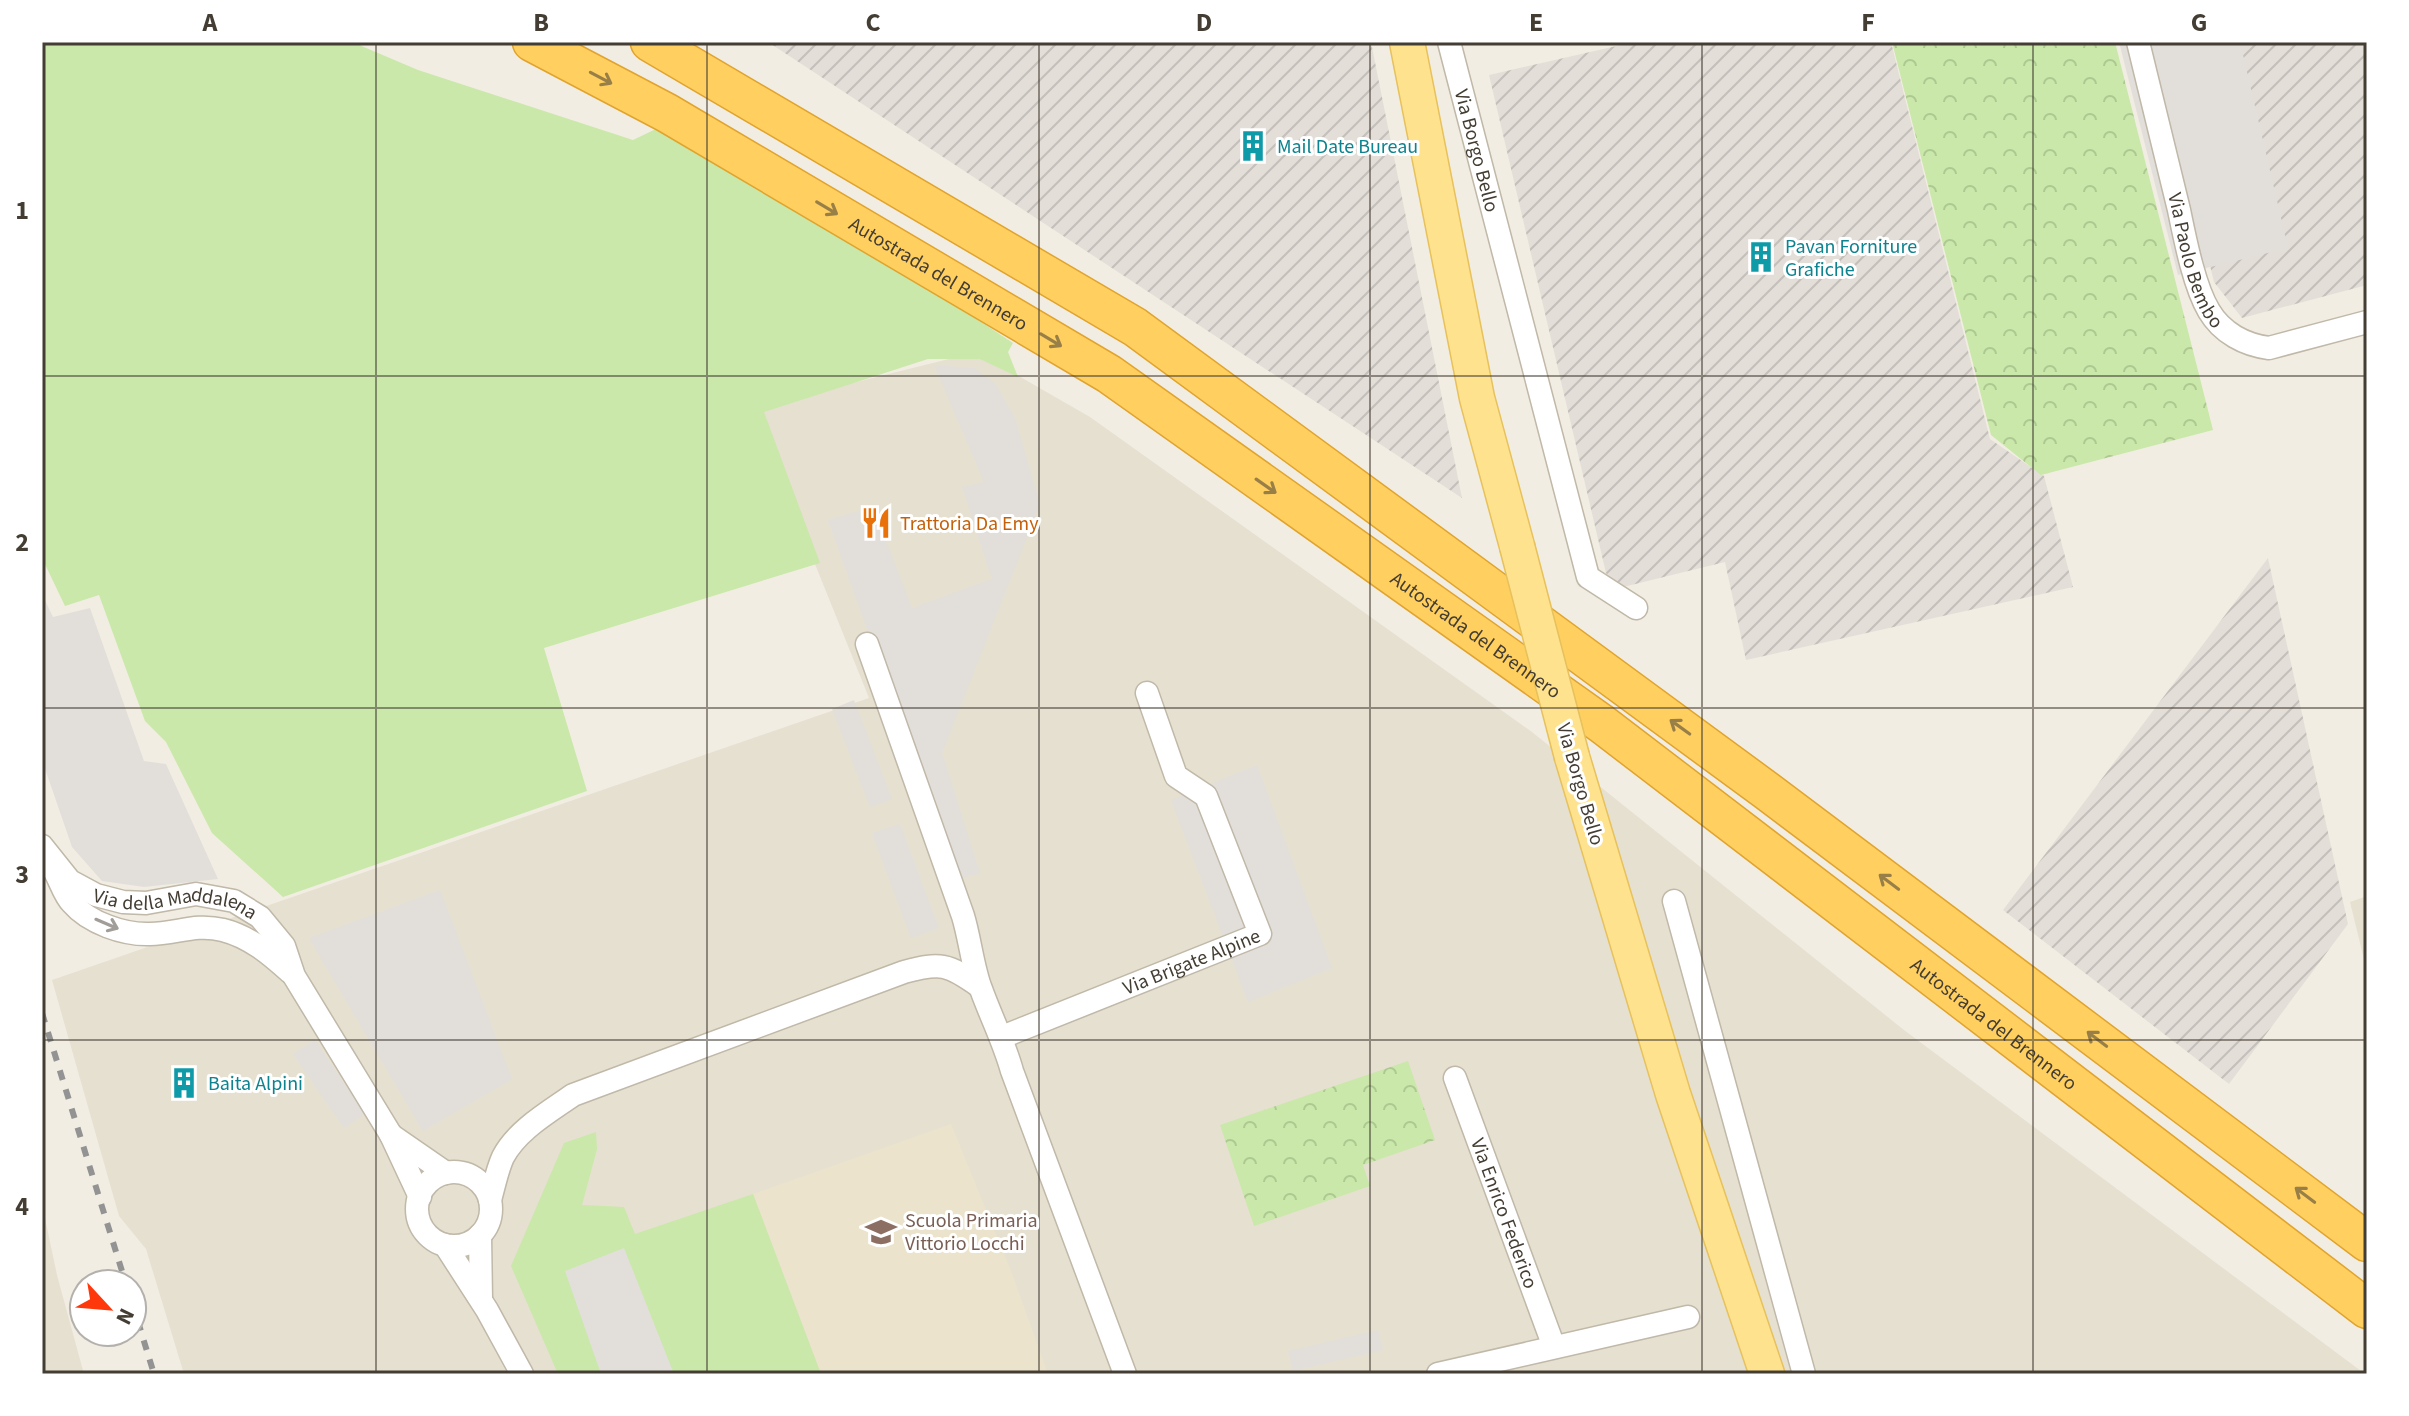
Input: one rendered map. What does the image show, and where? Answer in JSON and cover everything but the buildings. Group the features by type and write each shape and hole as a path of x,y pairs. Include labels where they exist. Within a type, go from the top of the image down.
{"highway":[{"name":"Autostrada del Brennero","path":"532,42 667,113 1109,374 1602,724 2367,1309"},
{"path":"650,42 1135,327 1767,791 2367,1242"}],"main road":[{"name":"Via Borgo Bello","path":"1407,42 1477,398 1572,757 1673,1094 1767,1374"}],"street":[{"name":"Via Borgo Bello","path":"1449,42 1588,577 1636,608"},
{"name":"Via Paolo Bembo","path":"2138,42 2189,255 2208,309 2221,326 2253,346 2269,348 2367,322"},
{"path":"867,644 963,916 979,986 1002,1037 1125,1374"},
{"name":"Via Brigate Alpine","path":"1002,1037 1260,934 1206,796 1176,776 1147,693"},
{"name":"Via della Maddalena","path":"42,846 71,903 105,925 127,932 151,934 186,928 221,929 243,936 270,954 294,976"},
{"name":"Via della Maddalena","path":"42,846 70,881 96,895 123,902 146,903 196,894 234,901 260,917 284,946 294,976 391,1135 420,1197 419,1221 434,1240 445,1245 481,1300 522,1374"},
{"path":"1674,901 1804,1374"},
{"path":"490,1200 503,1157 530,1126 573,1095 932,964 956,970 979,986"},
{"name":"Via Enrico Federico","path":"1455,1078 1554,1347"},
{"name":"Via della Maddalena","path":"391,1135 455,1173 476,1179 485,1189 491,1212 488,1225 480,1235 481,1300"},
{"path":"420,1197 425,1186 503,1157"},
{"path":"445,1245 470,1242 480,1235"},
{"path":"1438,1374 1688,1317"}],"shaded area":[{"path":"768,42 1371,42 1462,498"},
{"path":"1634,42 1891,42 1990,439 2044,476 2073,587 1746,660 1725,562 1619,588 1606,573 1489,75"},
{"path":"2119,42 2240,42 2288,248 2178,275"},
{"path":"2155,42 2367,42 2367,285 2242,318 2214,282"},
{"path":"977,352 1090,417 1532,732 1904,1030 2365,1374 184,1374 146,1249 119,1216 52,980 869,698 752,408"},
{"path":"934,365 974,368 995,383 1015,418 1040,504 942,753 980,873 957,880 828,520 873,507 912,608 992,579 962,487 984,482"},
{"path":"2268,558 2348,924 2229,1084 2003,910"},
{"path":"42,594 53,617 90,608 144,761 166,764 218,879 144,887 102,881 72,847 42,760"},
{"path":"854,700 892,799 870,807 832,709"},
{"path":"1257,765 1332,968 1248,1002 1171,800"},
{"path":"900,824 939,928 911,938 872,833"},
{"path":"440,890 512,1079 423,1131 309,938"},
{"path":"2367,896 2367,972 2350,902"},
{"path":"315,1040 365,1114 344,1128 293,1054"},
{"name":"Scuola Primaria Vittorio Locchi","path":"951,1124 1011,1271 1048,1374 821,1374 753,1194"},
{"path":"42,1204 68,1315 68,1348 77,1348 84,1374 42,1374"},
{"path":"624,1248 674,1374 601,1374 565,1271"},
{"path":"1378,1330 1383,1350 1293,1371 1288,1351"}],"green space":[{"path":"42,42 352,42 418,70 633,140 660,127 849,235 1013,343 1008,352 1018,377 980,359 928,359 764,412 820,563 544,648 587,791 283,897 212,833 166,742 145,721 99,595 65,606 42,558"},
{"path":"1892,42 2115,42 2213,430 2041,475 1991,435"},
{"path":"1408,1061 1435,1140 1363,1165 1370,1186 1254,1226 1220,1125"},
{"path":"596,1132 597,1149 582,1205 624,1207 635,1234 753,1194 821,1374 558,1374 511,1266 564,1143"}],"railway":[{"path":"42,1013 121,1268"},
{"path":"146,1348 154,1374"}],"place":[{"name":"Mail Date Bureau","path":"1253,146"},
{"name":"Pavan Forniture Grafiche","path":"1761,257"},
{"name":"Trattoria Da Emy","path":"876,523"},
{"name":"Baita Alpini","path":"184,1083"},
{"name":"Scuola Primaria Vittorio Locchi","path":"881,1232"}]}
